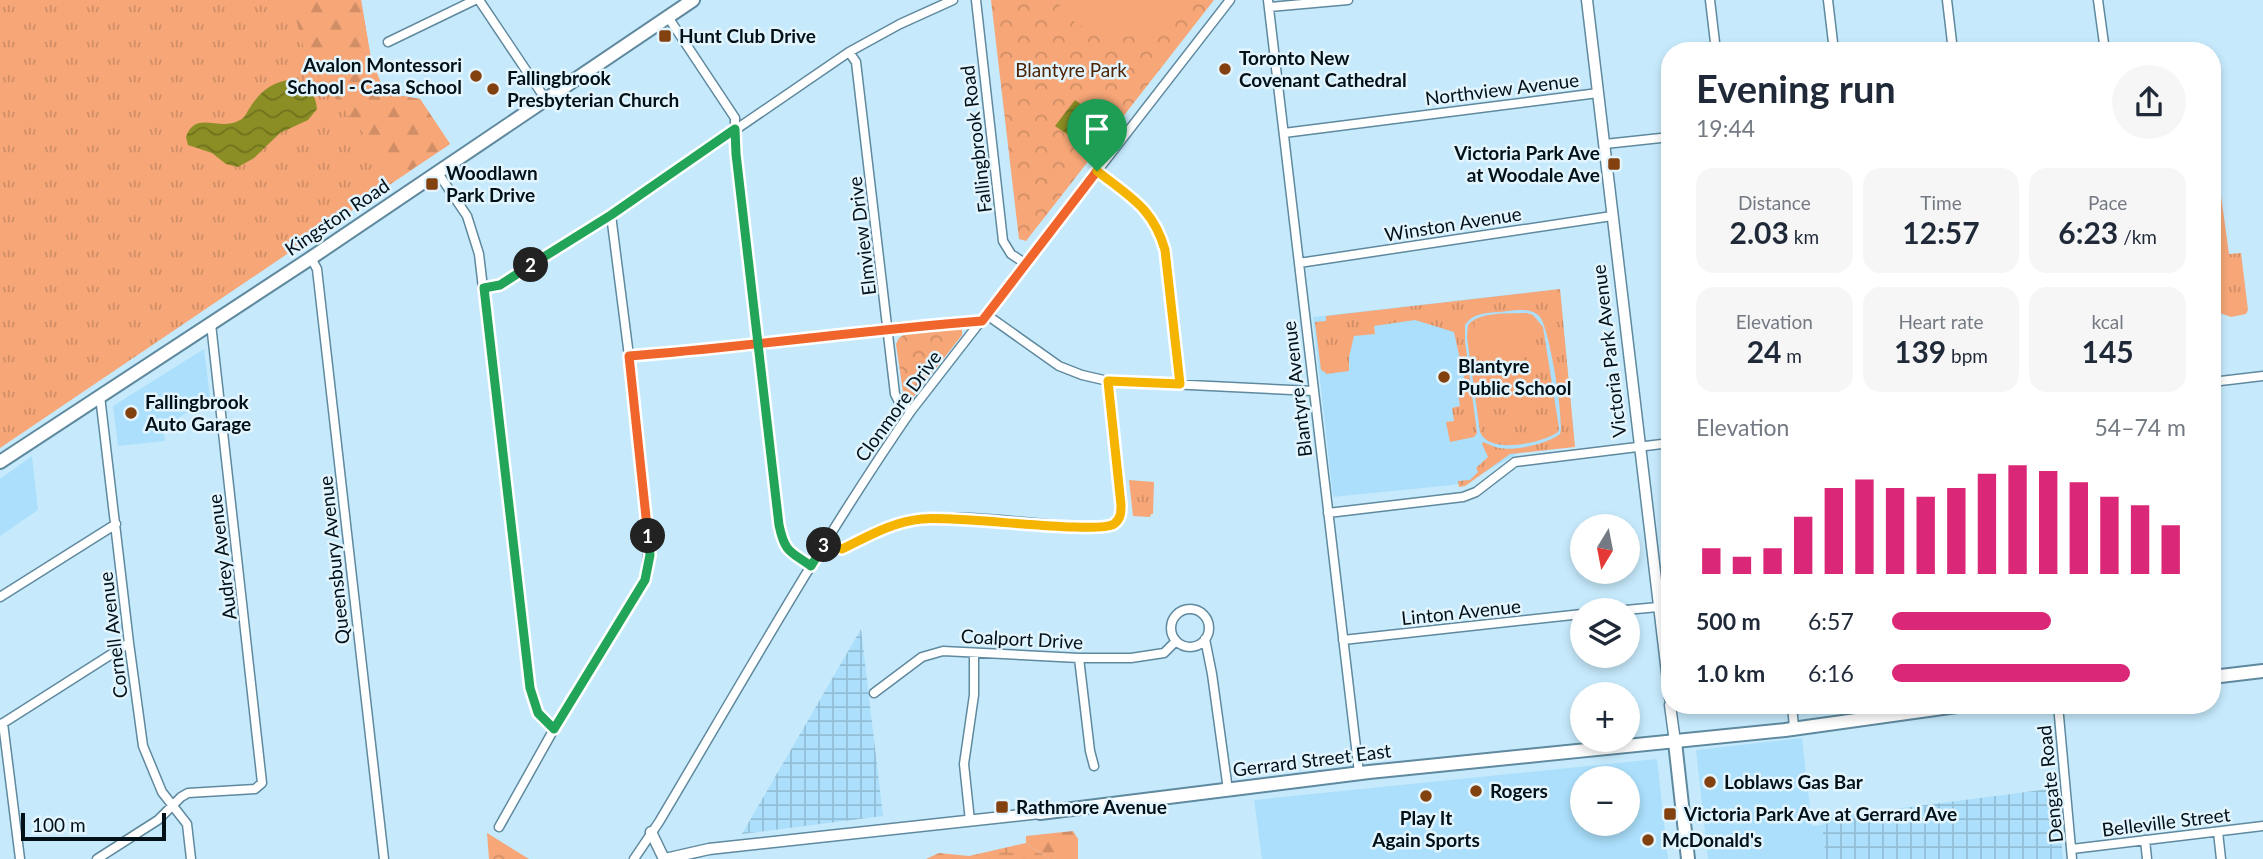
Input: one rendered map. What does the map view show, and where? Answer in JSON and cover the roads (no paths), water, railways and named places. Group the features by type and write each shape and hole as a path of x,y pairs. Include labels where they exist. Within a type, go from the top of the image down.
{"main road":[{"name":"Kingston Road","path":"0,462 311,258 693,0"},
{"path":"2221,676 2263,671"},
{"name":"Gerrard Street East","path":"1040,813 1359,773 1794,729 1877,714"},
{"path":"1675,742 1688,859"}],"street":[{"path":"388,42 477,0 546,100"},
{"path":"484,288 500,285 611,215 849,52 900,24 953,0"},
{"name":"Fallingbrook Road","path":"976,0 1003,241 1011,254 1026,264"},
{"name":"Clonmore Drive","path":"634,859 659,822 825,542 911,411 1230,0"},
{"path":"1269,4 1348,0"},
{"name":"Victoria Park Avenue","path":"1587,0 1661,630"},
{"path":"1710,0 1715,42"},
{"path":"1828,0 1833,42"},
{"path":"1947,0 1952,42"},
{"path":"2098,0 2104,42"},
{"name":"Blantyre Avenue","path":"1269,4 1359,773"},
{"path":"668,16 735,118 736,154 757,345 782,543 791,553 811,566"},
{"name":"Elmview Drive","path":"849,52 856,62 896,396 899,402 911,411"},
{"name":"Northview Avenue","path":"1284,133 1598,93"},
{"path":"1605,145 1661,138"},
{"path":"1097,171 1139,204 1159,230 1165,250 1180,384"},
{"path":"438,173 467,216 479,254 530,688 538,713 554,729"},
{"path":"499,827 554,729 645,580 650,555 611,215"},
{"name":"Winston Avenue","path":"1299,263 1612,216"},
{"name":"Queensbury Avenue","path":"311,258 317,269 384,859"},
{"path":"629,356 757,345 985,318 1059,366 1108,381 1313,391"},
{"name":"Audrey Avenue","path":"173,808 181,797 188,793 255,789 261,785 263,778 211,324"},
{"path":"2221,381 2263,376"},
{"path":"825,542 842,549 886,526 926,518 1084,527 1105,527 1116,523 1120,518 1121,505 1108,381"},
{"name":"Cornell Avenue","path":"100,396 143,746 162,792 187,824 191,859"},
{"path":"1328,513 1459,498 1476,492 1515,463 1661,444"},
{"path":"0,597 116,524"},
{"path":"1640,609 1658,607"},
{"path":"1176,641 1171,624 1177,614 1188,609 1205,616 1209,628 1205,639 1228,790"},
{"name":"Linton Avenue","path":"1343,640 1570,615"},
{"name":"Coalport Drive","path":"874,693 922,657 943,651 1131,658 1164,653 1176,641 1181,645 1194,647 1205,639"},
{"path":"20,859 1,724 129,643"},
{"path":"970,821 964,764 974,695 974,653"},
{"path":"1079,658 1094,766"},
{"path":"1671,714 1675,742"},
{"path":"1793,714 1794,729"},
{"name":"Dengate Road","path":"2059,714 2073,859"},
{"path":"97,859 173,808"},
{"name":"Gerrard Street East","path":"665,859 709,849 1040,813"},
{"name":"Belleville Street","path":"2072,849 2263,826"},
{"path":"652,832 665,859"},
{"path":"2218,832 2221,859"},
{"path":"2145,840 2147,859"}],"water":[{"path":"293,79 310,90 317,109 308,120 280,133 254,158 238,167 226,164 212,153 188,145 186,137 195,125 240,120 267,88"},
{"path":"1075,100 1090,111 1071,137 1055,126"}],"place":[{"name":"Hunt Club Drive","path":"665,36"},
{"name":"Toronto New Covenant Cathedral","path":"1225,69"},
{"name":"Avalon Montessori School - Casa School","path":"476,76"},
{"name":"Fallingbrook Presbyterian Church","path":"493,89"},
{"name":"Victoria Park Ave at Woodale Ave","path":"1614,164"},
{"name":"Woodlawn Park Drive","path":"432,184"},
{"name":"Blantyre Public School","path":"1444,377"},
{"name":"Fallingbrook Auto Garage","path":"131,413"},
{"name":"Loblaws Gas Bar","path":"1710,782"},
{"name":"Rogers","path":"1476,791"},
{"name":"Play It Again Sports","path":"1426,796"},
{"name":"Rathmore Avenue","path":"1002,807"},
{"name":"Victoria Park Ave at Gerrard Ave","path":"1670,814"},
{"name":"McDonald's","path":"1648,840"}],"park label":[{"name":"Blantyre Park","path":"1071,70"}]}
